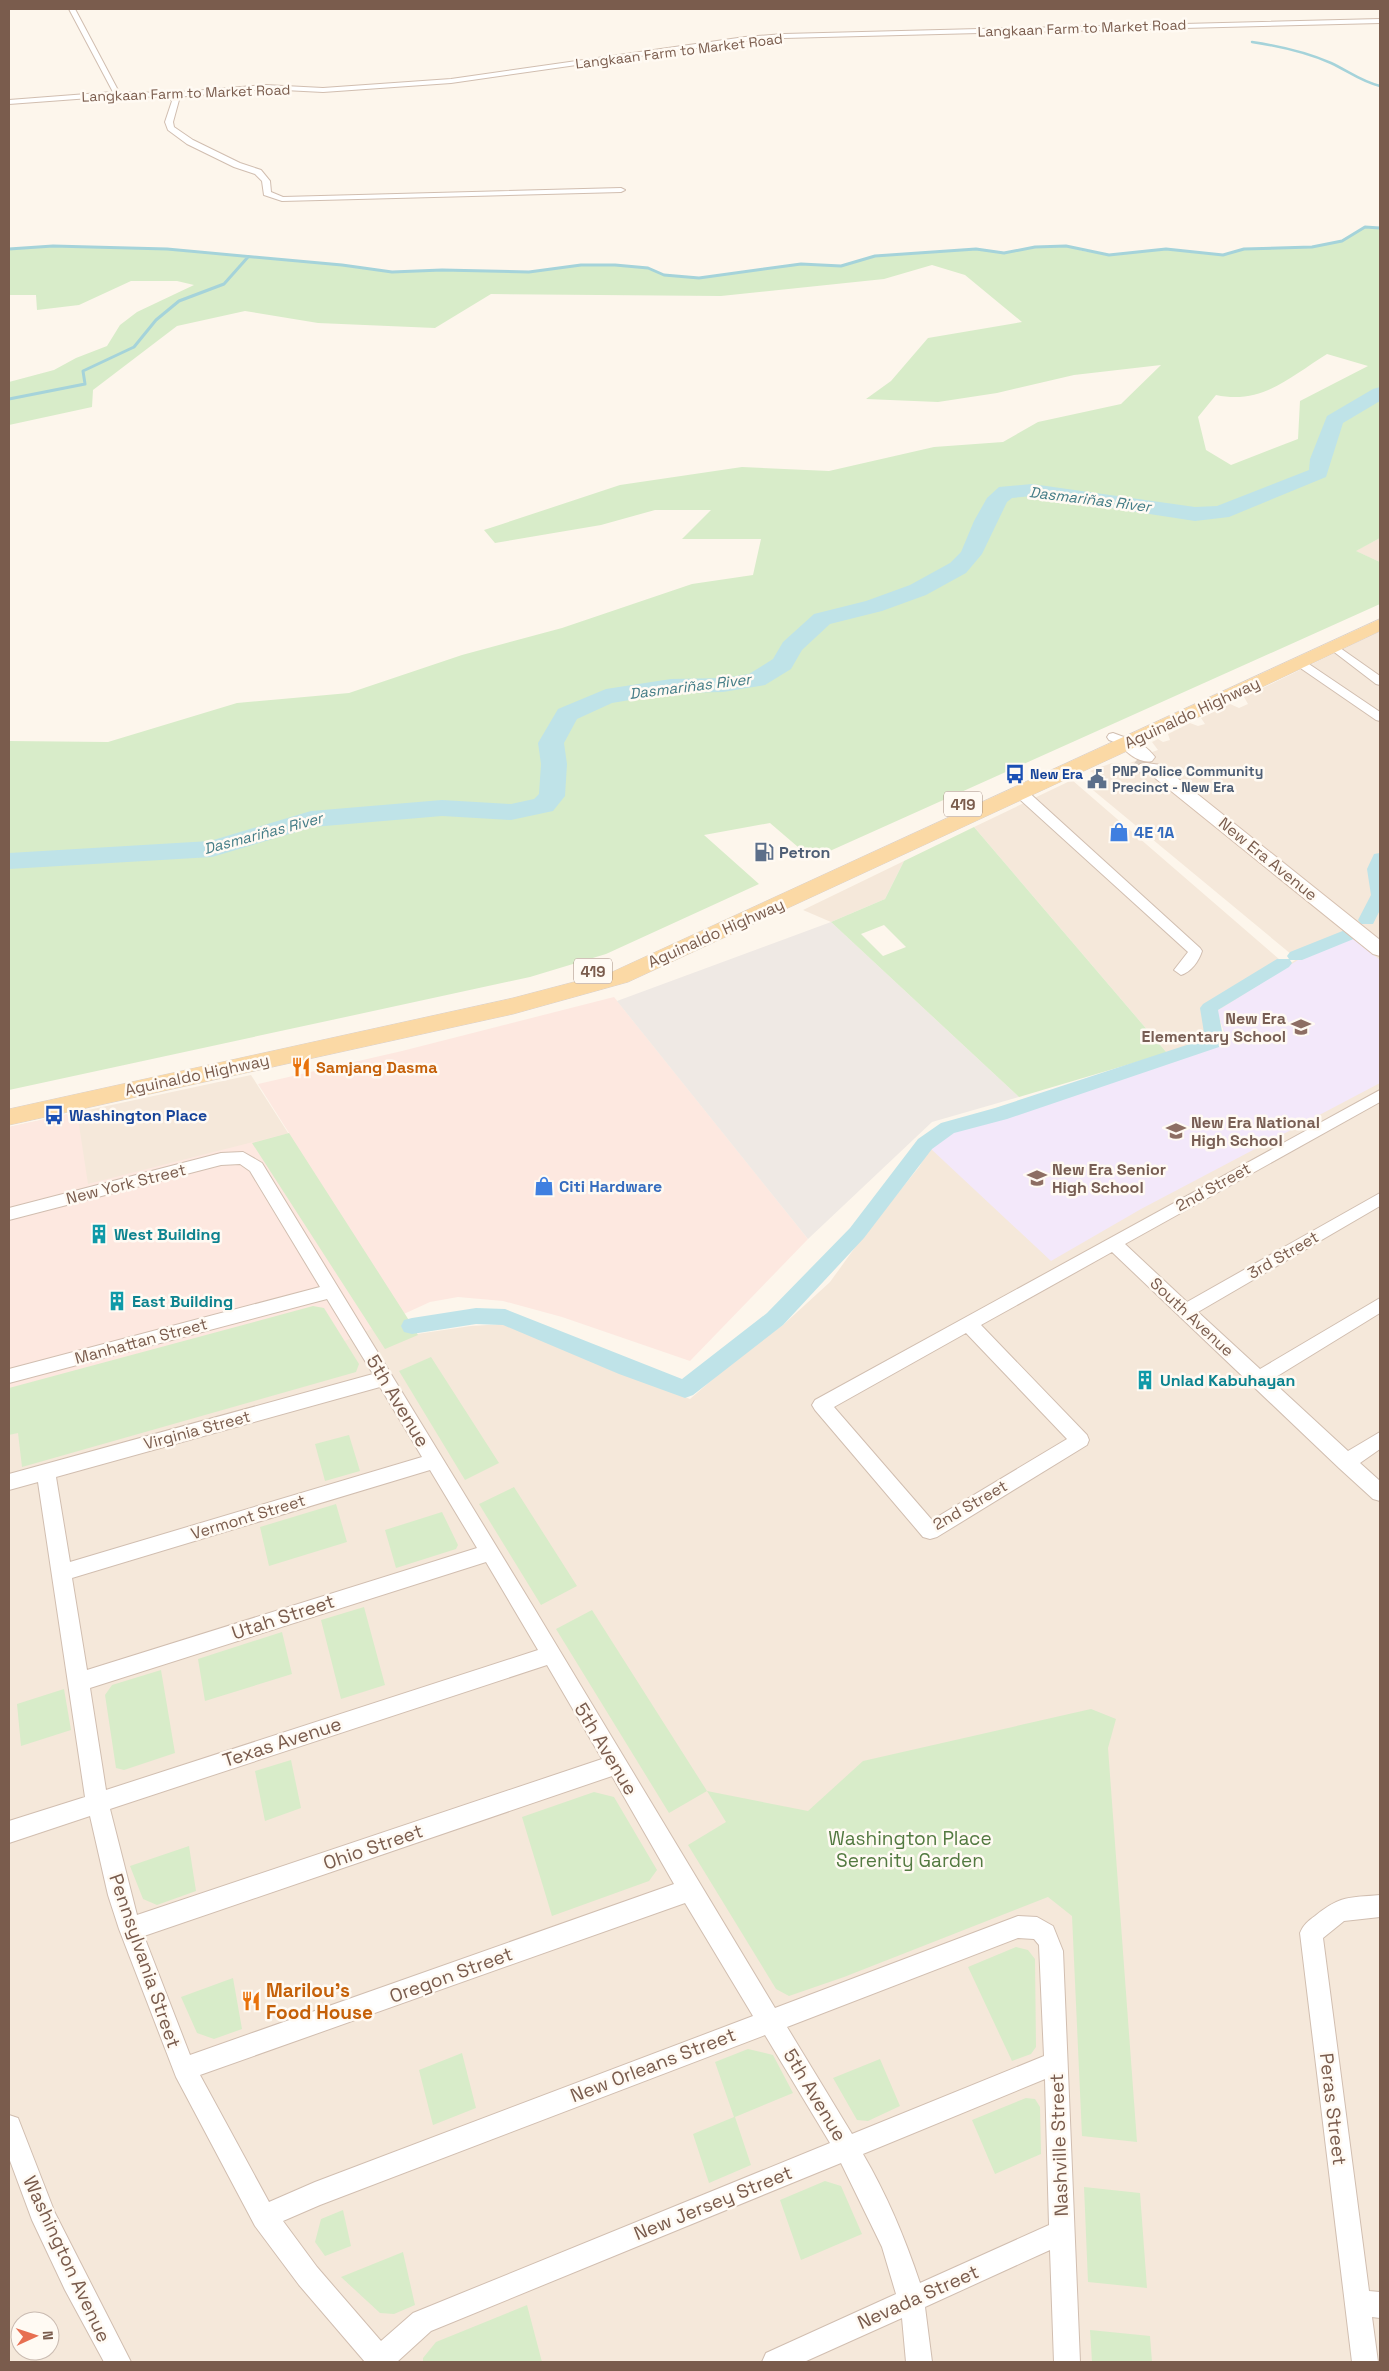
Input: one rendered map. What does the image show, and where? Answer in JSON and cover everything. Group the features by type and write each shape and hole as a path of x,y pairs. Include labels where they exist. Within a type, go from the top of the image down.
{"main road":[{"name":"Aguinaldo Highway","path":"979,804 1020,792 1380,612"},
{"name":"Aguinaldo Highway","path":"9,1116 401,1024 615,963 1120,743 1380,624"},
{"name":"Aguinaldo Highway","path":"9,1101 401,1024"}],"street":[{"path":"72,9 116,94"},
{"name":"Langkaan Farm to Market Road","path":"9,102 116,94 169,95 265,88 323,90 451,81 745,39 784,36 1380,21"},
{"path":"169,95 176,100 169,122 171,128 190,142 237,165 258,172 266,181 267,193 282,199 622,190"},
{"path":"1333,646 1380,681"},
{"path":"1300,662 1380,717"},
{"name":"New Era Avenue","path":"1120,743 1380,950"},
{"path":"1020,792 1195,951 1192,958 1180,970"},
{"name":"2nd Street","path":"968,1323 1080,1440 930,1531 821,1405 968,1323 1380,1095"},
{"name":"New York Street","path":"9,1214 222,1159 243,1158"},
{"name":"5th Avenue","path":"243,1158 256,1167 385,1378 488,1553 617,1764 689,1890 847,2148 888,2232 912,2299 919,2362"},
{"name":"3rd Street","path":"1185,1311 1380,1199"},
{"name":"South Avenue","path":"1113,1243 1380,1493"},
{"name":"Manhattan Street","path":"9,1376 331,1291"},
{"path":"1258,1379 1380,1305"},
{"name":"Virginia Street","path":"9,1482 385,1378"},
{"path":"1346,1462 1380,1440"},
{"name":"Vermont Street","path":"62,1573 434,1461"},
{"name":"Pennsylvania Street","path":"46,1471 97,1802 119,1895 130,1929 184,2069 264,2217 308,2276 381,2361"},
{"name":"Utah Street","path":"78,1682 488,1553"},
{"name":"Texas Avenue","path":"10,1830 550,1655"},
{"name":"Ohio Street","path":"130,1929 617,1764"},
{"name":"Oregon Street","path":"184,2069 689,1890"},
{"name":"Peras Street","path":"1365,2362 1369,2304 1311,1933 1340,1910 1380,1906"},
{"name":"New Orleans Street","path":"264,2217 315,2194 1018,1927 1030,1926 1044,1930"},
{"name":"Nashville Street","path":"1044,1930 1052,1951 1067,2362"},
{"name":"New Jersey Street","path":"381,2361 422,2322 1056,2063"},
{"name":"Washington Avenue","path":"9,2127 45,2220 74,2281 118,2362"},
{"name":"Nevada Street","path":"775,2362 1062,2232"}],"shaded area":[{"path":"1380,538 1380,562 1355,551"},
{"path":"1380,631 1380,2362 9,2362 9,1127 251,1075 417,1334 471,1326 504,1324 690,1399 743,1353 783,1325 830,1282 864,1235 919,1167 930,1148 952,1132 1102,1086 1170,1059 1228,1043 1217,1011 1297,959 1088,786 1103,779 1090,771 1112,763 1127,764 1151,755 1149,753 1158,750 1152,742 1158,739 1163,742 1170,740 1168,734 1190,723 1198,726 1205,724 1201,718 1230,704 1239,708 1248,704 1244,697"},
{"path":"1072,780 1280,960 1201,1007 1207,1041 1167,1053 974,827"},
{"path":"904,861 885,899 831,922 803,910"},
{"path":"831,922 1019,1097 932,1122 808,1239 617,1001"},
{"path":"1352,938 1380,960 1380,1083 1141,1209 1051,1261 930,1148 953,1132 1102,1086 1170,1059 1228,1043 1217,1011 1298,960"},
{"path":"614,997 808,1239 690,1361 562,1317 503,1301 458,1297 430,1302 347,1340 9,1435 9,1127 77,1112 88,1184 289,1133 258,1084 402,1051"}],"green space":[{"path":"1365,227 1380,228 1380,538 1356,551 1380,562 1380,604 812,859 770,823 704,835 759,884 606,954 530,977 9,1090 9,741 108,742 237,703 349,693 462,655 562,628 692,584 753,575 761,539 682,539 711,510 655,510 601,525 495,543 484,530 620,485 742,467 829,471 934,447 1003,442 1038,422 1121,404 1161,365 1074,375 997,393 938,402 866,399 891,381 928,338 1022,322 965,275 932,265 884,279 721,296 491,294 435,328 318,323 245,311 177,326 93,390 92,407 9,425 9,382 54,370 76,358 107,346 120,325 137,312 194,285 177,281 131,281 79,305 37,310 36,295 9,295 9,249 53,246 167,249 342,265 392,272 442,270 529,272 581,265 615,265 648,268 664,275 699,278 801,264 841,266 875,256 976,249 1004,253 1035,247 1066,246 1109,255 1166,249 1223,255 1244,249 1312,247 1342,241","holes":["1327,354 1368,366 1300,401 1298,439 1231,465 1206,450 1198,417 1216,395 1248,396 1262,392 1288,380"]},
{"path":"974,827 1167,1053 1019,1097 831,922 885,899 904,861","holes":["884,925 906,947 883,956 861,934"]},
{"path":"289,1133 418,1335 385,1349 252,1143"},
{"path":"313,1306 324,1308 359,1364 356,1372 22,1467 18,1433 9,1435 9,1388"},
{"path":"431,1357 499,1463 465,1480 399,1371"},
{"path":"349,1435 360,1471 325,1481 315,1444"},
{"path":"514,1487 577,1586 541,1605 479,1504"},
{"path":"336,1504 347,1542 269,1566 260,1527"},
{"path":"442,1512 458,1545 456,1549 396,1568 385,1530"},
{"path":"364,1607 385,1685 341,1699 321,1620"},
{"path":"592,1610 707,1791 669,1813 556,1629"},
{"path":"282,1632 292,1674 205,1701 198,1659"},
{"path":"161,1670 175,1753 124,1770 116,1768 105,1695 112,1685"},
{"path":"64,1689 71,1730 21,1746 17,1704"},
{"name":"Washington Place Serenity Garden","path":"1091,1709 1116,1719 1108,1748 1137,2142 1082,2136 1072,1916 1048,1897 844,1977 789,1996 776,1989 688,1845 726,1822 707,1791 808,1811 863,1761"},
{"path":"291,1760 301,1808 265,1821 255,1771"},
{"path":"594,1792 614,1797 657,1870 649,1881 552,1916 522,1817"},
{"path":"189,1846 196,1891 157,1905 143,1899 130,1866"},
{"path":"1016,1947 1028,1950 1035,1959 1036,2047 1031,2054 1012,2061 968,1967"},
{"path":"233,1978 242,2029 214,2039 197,2033 181,1997"},
{"path":"748,2049 773,2055 793,2093 735,2117 751,2165 709,2183 693,2134 734,2117 715,2062"},
{"path":"462,2053 476,2108 433,2125 419,2070"},
{"path":"880,2059 900,2106 868,2121 857,2120 833,2078"},
{"path":"1026,2098 1035,2099 1040,2107 1041,2154 995,2174 972,2120"},
{"path":"825,2181 841,2186 862,2234 801,2260 780,2200"},
{"path":"1084,2187 1140,2193 1147,2288 1088,2282"},
{"path":"343,2210 351,2246 325,2256 315,2242 321,2219"},
{"path":"403,2252 415,2305 394,2314 380,2313 341,2277"},
{"path":"527,2305 542,2362 423,2362 423,2358 436,2342"},
{"path":"1090,2330 1150,2336 1152,2362 1092,2362"}],"waterway":[{"path":"1252,42 1312,56 1331,63 1367,82 1380,86"},
{"path":"9,249 53,246 167,249 342,265 392,272 442,270 529,272 581,265 615,265 648,268 664,275 699,278 801,264 841,266 875,256 976,249 1004,253 1035,247 1066,246 1109,255 1166,249 1223,255 1244,249 1312,247 1342,241 1365,227 1380,228"},
{"path":"9,399 85,384 83,371 134,347 156,320 179,301 224,284 248,257"},
{"name":"Dasmariñas River","path":"9,861 212,849 311,819 442,808 511,812 543,805 552,796 554,764 551,743 567,714 606,697 671,686 723,685 756,680 782,664 792,647 822,619 874,606 918,590 958,568 971,554 985,521 998,498 1007,492 1032,490 1195,514 1221,512 1319,473 1320,459 1334,420 1380,393"},
{"path":"1367,920 1379,895 1375,869 1380,858"},
{"path":"1296,956 1350,934"},
{"path":"412,1326 476,1316 505,1317 627,1368 685,1389 775,1319 857,1233 925,1144 948,1128 1000,1114 1215,1042 1209,1008 1283,963"}],"tunnel":[{"path":"1137,760 1146,768"}],"place":[{"name":"New Era","path":"1015,774"},
{"name":"PNP Police Community Precinct - New Era","path":"1097,779"},
{"name":"4E 1A","path":"1119,832"},
{"name":"Petron","path":"764,852"},
{"name":"New Era Elementary School","path":"1301,1027"},
{"name":"Samjang Dasma","path":"301,1067"},
{"name":"Washington Place","path":"54,1115"},
{"name":"New Era National High School","path":"1176,1131"},
{"name":"New Era Senior High School","path":"1037,1178"},
{"name":"Citi Hardware","path":"544,1186"},
{"name":"West Building","path":"99,1234"},
{"name":"East Building","path":"117,1301"},
{"name":"Unlad Kabuhayan","path":"1145,1380"},
{"name":"Marilou's Food House","path":"251,2001"}]}
